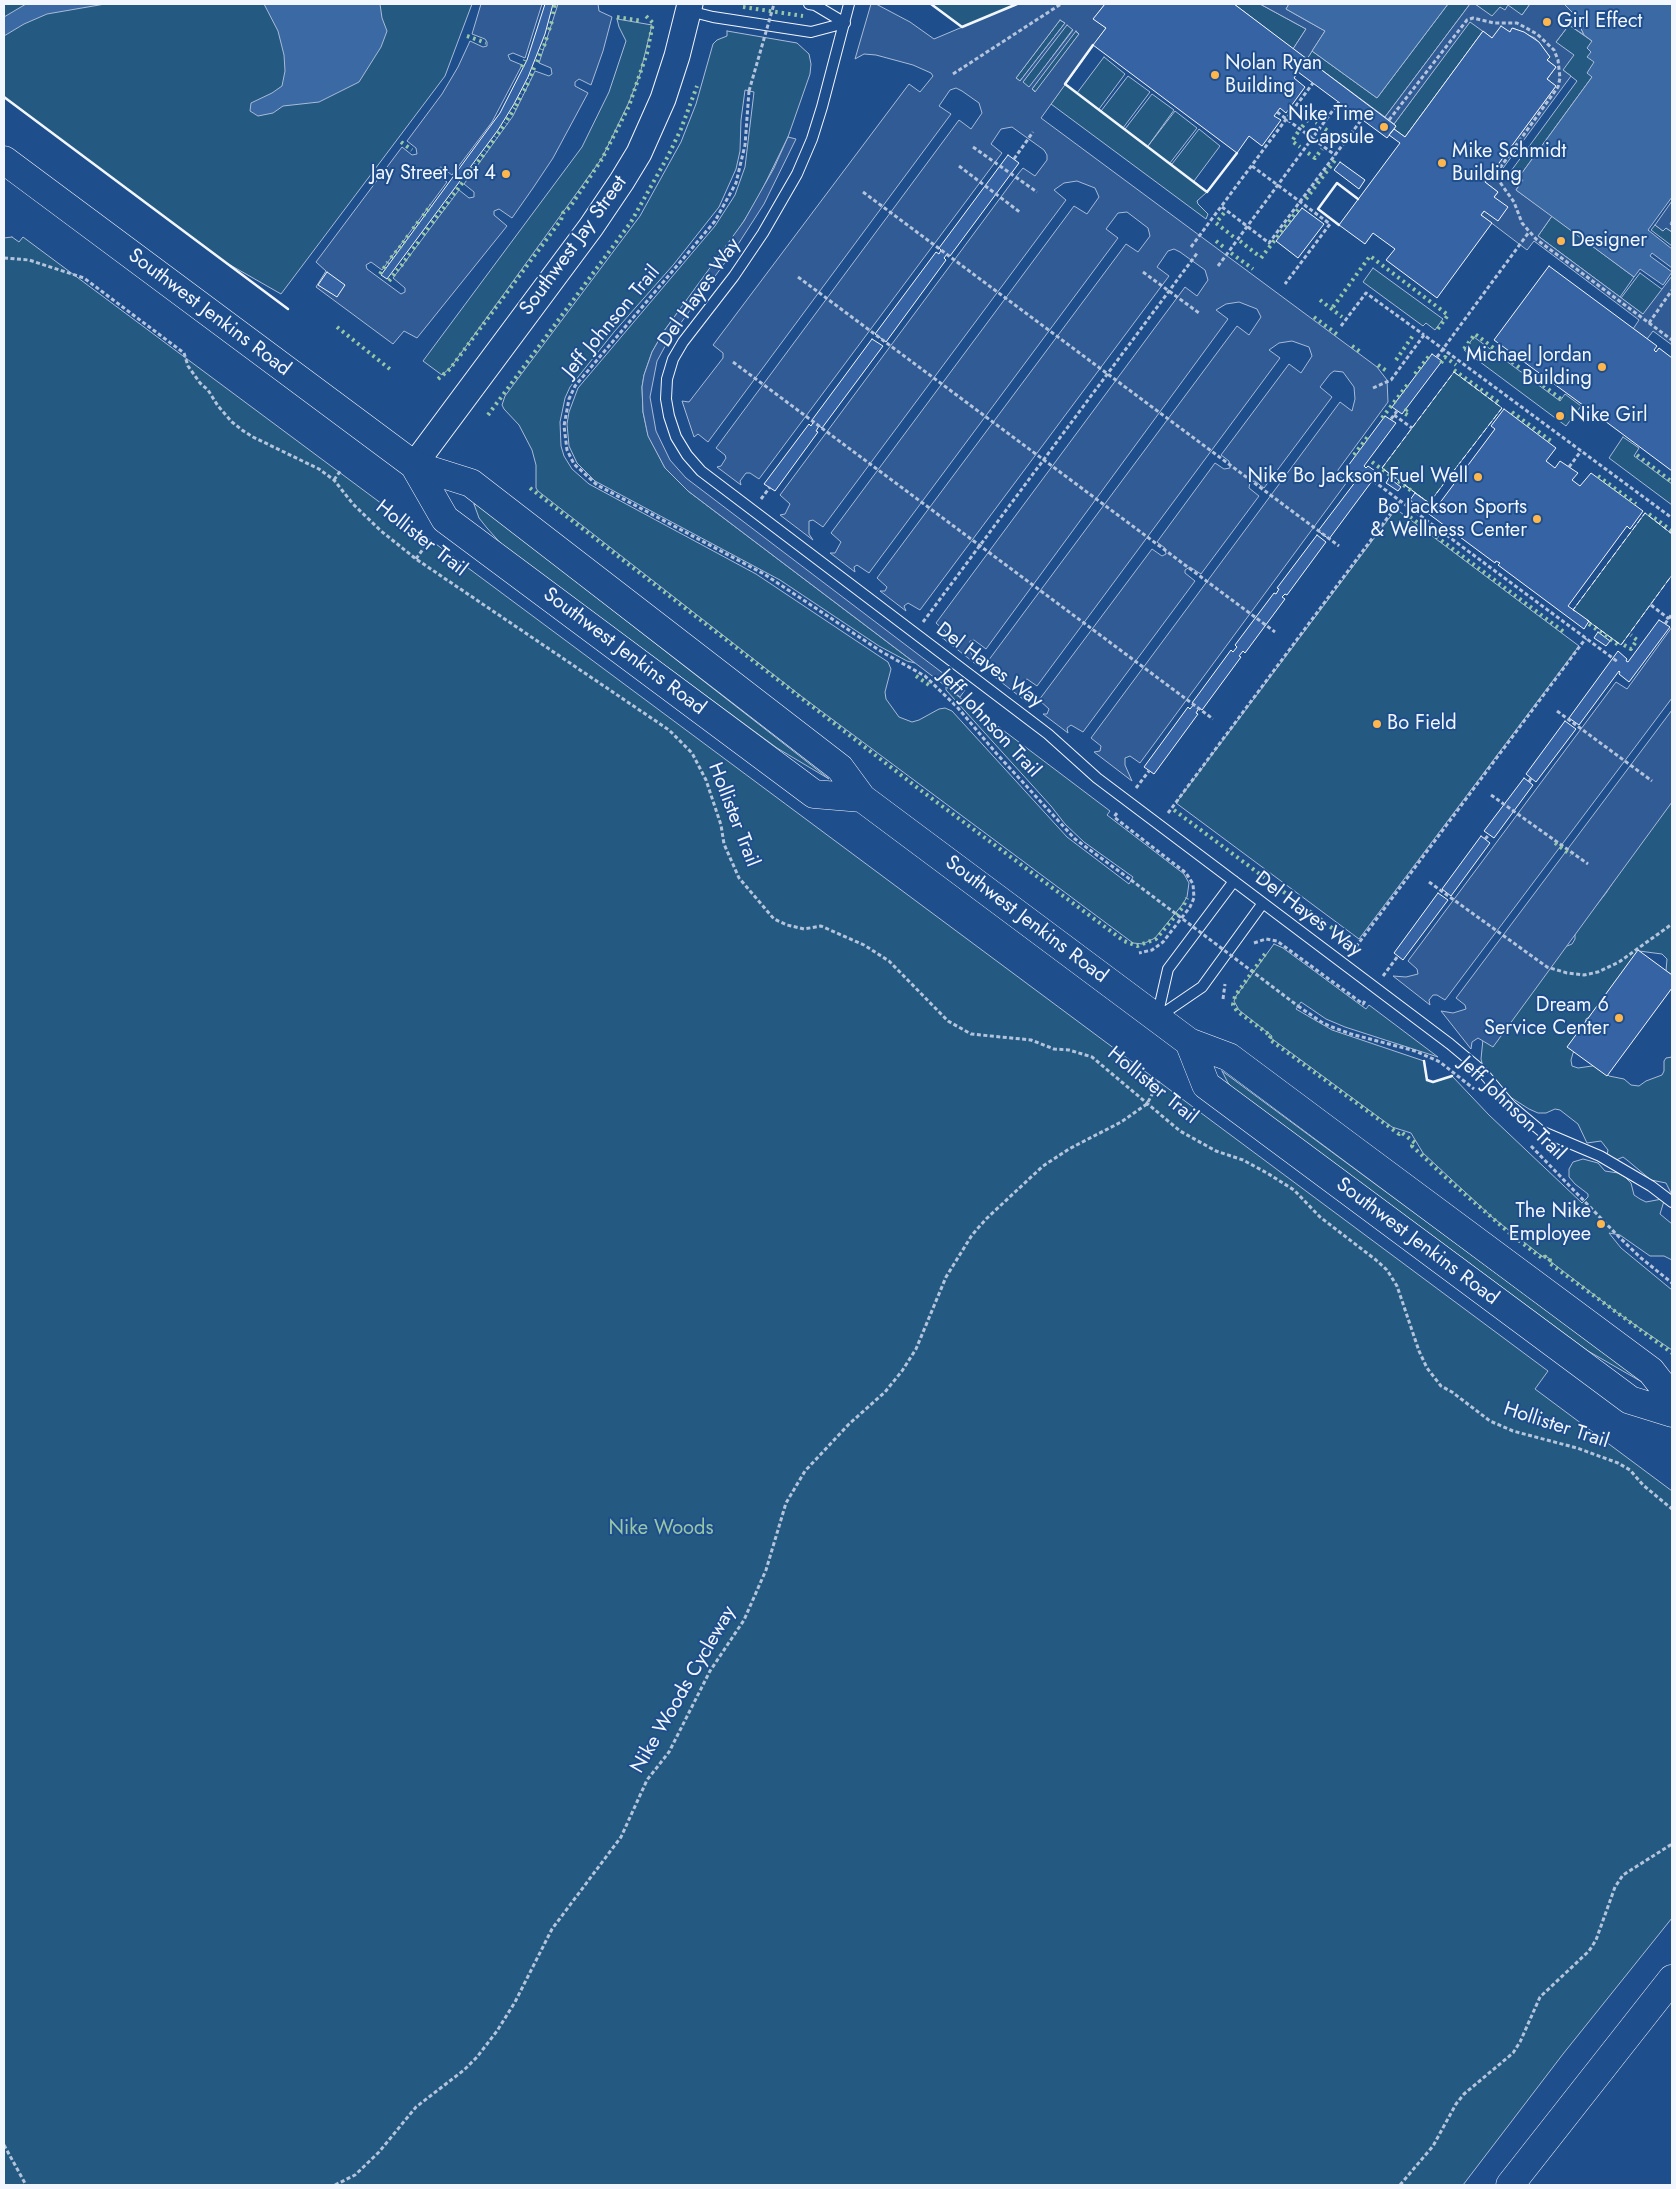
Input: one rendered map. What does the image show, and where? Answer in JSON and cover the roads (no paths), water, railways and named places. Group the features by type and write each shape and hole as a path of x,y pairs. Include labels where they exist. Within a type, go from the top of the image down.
{"main road":[{"name":"Southwest Jenkins Road","path":"4,160 414,465 471,483 840,768 862,798 1189,1042 1229,1057 1651,1371 1672,1398"},
{"name":"Southwest Jenkins Road","path":"414,465 445,519 814,794 862,798"},
{"name":"Southwest Jenkins Road","path":"1189,1042 1206,1085 1630,1400 1672,1412"},
{"path":"1510,2185 1672,1979"}],"street":[{"name":"Southwest Jay Street","path":"414,465 591,228 622,182 642,146 663,99 689,7"}],"lane":[{"path":"809,4 815,5 845,23"},
{"name":"Del Hayes Way","path":"849,4 814,131 797,174 780,206 758,240 673,360 667,379 666,399 676,437 687,455 700,471 915,632 1048,734 1097,778 1375,987 1480,1069 1510,1105 1541,1131 1600,1156 1652,1186 1672,1202"},
{"path":"689,7 713,17 811,32 845,23"},
{"path":"1157,1018 1168,969 1234,881"},
{"path":"1157,1018 1202,987 1263,903"}],"place":[{"name":"Girl Effect","path":"1547,22"},
{"name":"Nolan Ryan Building","path":"1215,75"},
{"name":"Nike Time Capsule","path":"1384,127"},
{"name":"Mike Schmidt Building","path":"1442,163"},
{"name":"Jay Street Lot 4","path":"506,174"},
{"name":"Designer","path":"1561,241"},
{"name":"Michael Jordan Building","path":"1602,367"},
{"name":"Nike Girl","path":"1560,416"},
{"name":"Nike Bo Jackson Fuel Well","path":"1478,477"},
{"name":"Bo Jackson Sports & Wellness Center","path":"1537,519"},
{"name":"Bo Field","path":"1377,724"},
{"name":"Dream 6 Service Center","path":"1619,1018"},
{"name":"The Nike Employee","path":"1601,1224"}],"park label":[{"name":"Nike Woods","path":"661,1529"}]}
